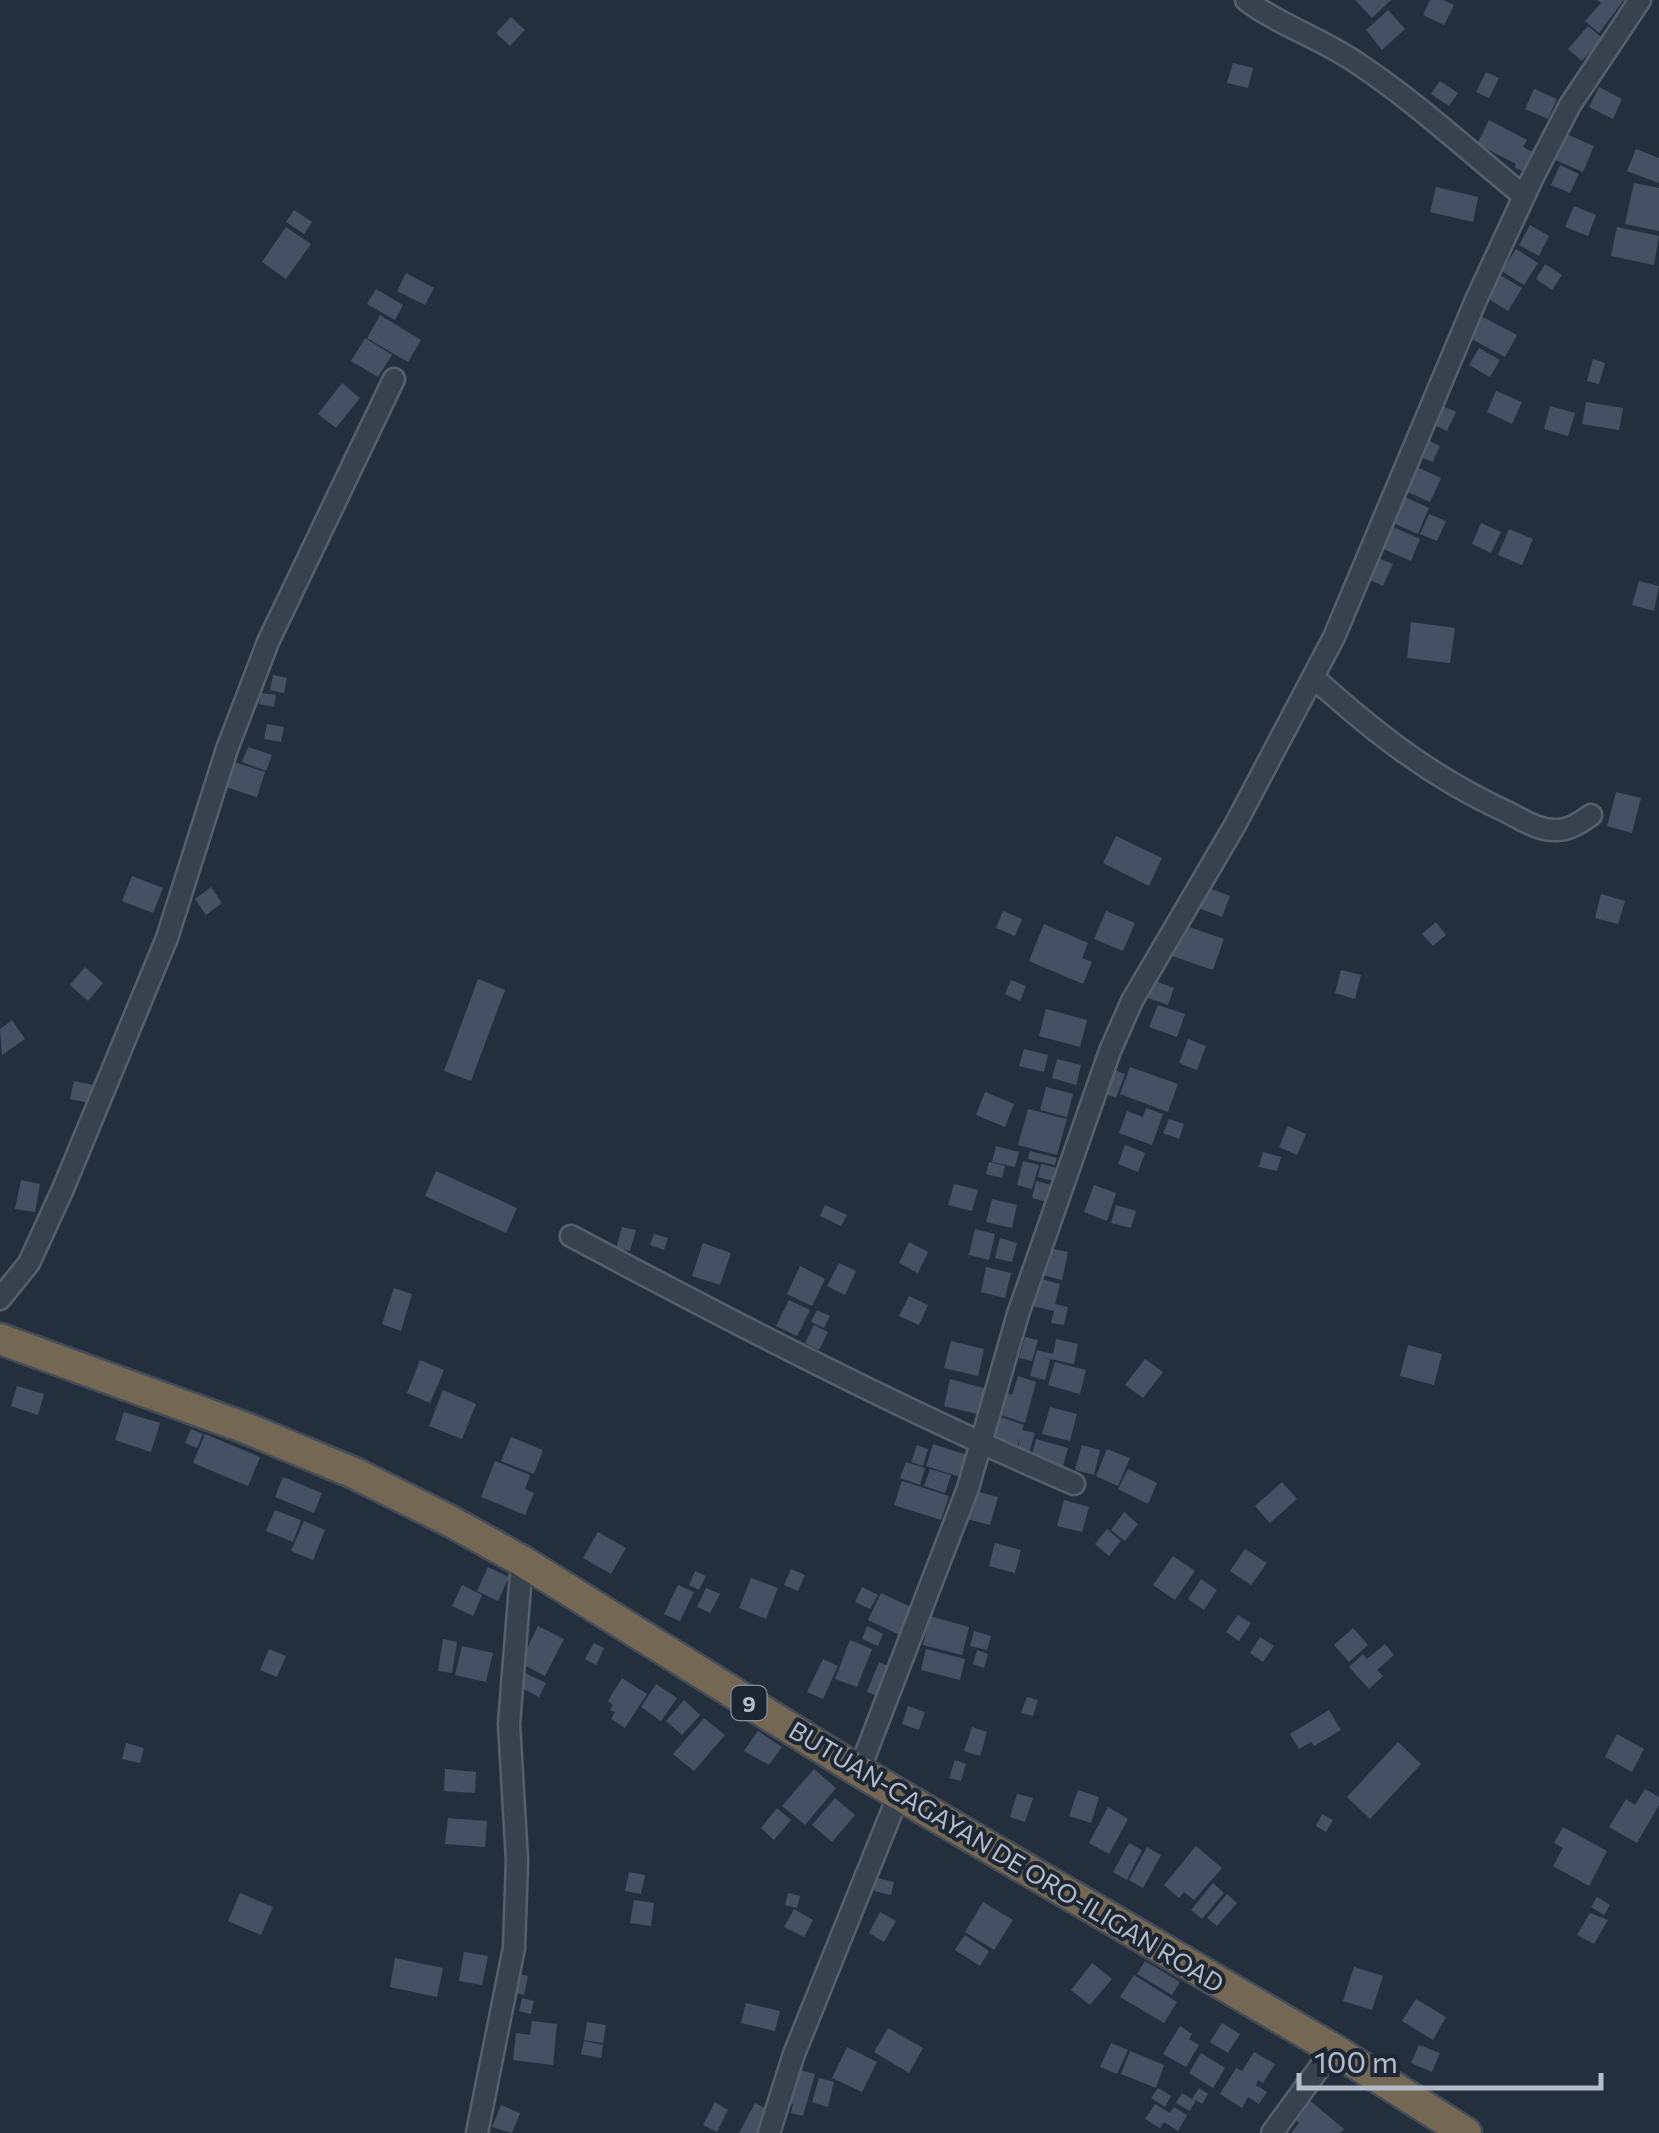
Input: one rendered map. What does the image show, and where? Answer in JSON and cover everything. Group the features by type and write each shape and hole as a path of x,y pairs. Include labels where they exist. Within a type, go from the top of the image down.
{"highway":[{"name":"BUTUAN-CAGAYAN DE ORO-ILIGAN ROAD","path":"0,1339 132,1385 354,1473 522,1561 859,1771 1333,2049 1466,2133"}],"street":[{"path":"1246,0 1352,59 1524,196"},
{"path":"859,1771 961,1507 1018,1314 1110,1051 1132,1001 1235,826 1313,677 1384,524 1476,300 1570,105 1640,0"},
{"path":"0,1300 29,1263 70,1173 166,938 227,749 268,642 394,379"},
{"path":"1313,677 1376,734 1482,800 1550,830 1570,828 1591,815"},
{"path":"571,1236 715,1313 982,1444 1074,1484"},
{"path":"477,2133 514,1948 517,1860 509,1724 522,1561"},
{"path":"769,2133 794,2054 900,1794"},
{"path":"1272,2133 1333,2049"}],"building":[{"path":"1355,0 1391,0 1372,18"},
{"path":"1430,0 1454,5 1444,25 1423,15"},
{"path":"1597,0 1624,0 1599,33 1585,21 1601,3"},
{"path":"1388,10 1405,29 1382,50 1366,30"},
{"path":"511,17 525,30 510,46 496,33"},
{"path":"1588,26 1602,38 1582,61 1568,49"},
{"path":"1233,63 1253,68 1248,88 1227,83"},
{"path":"1486,72 1499,78 1489,98 1476,92"},
{"path":"1440,81 1458,93 1449,106 1431,94"},
{"path":"1599,87 1622,99 1613,119 1589,107"},
{"path":"1534,89 1557,99 1548,119 1525,109"},
{"path":"1489,120 1527,140 1523,147 1536,154 1526,173 1477,144"},
{"path":"1564,133 1594,146 1583,172 1553,159"},
{"path":"1636,149 1659,158 1659,183 1627,171"},
{"path":"1560,165 1579,174 1570,193 1551,185"},
{"path":"1634,183 1659,188 1659,231 1625,224"},
{"path":"1436,187 1478,197 1473,222 1430,212"},
{"path":"1574,206 1596,215 1588,236 1565,227"},
{"path":"294,210 312,222 304,234 286,222"},
{"path":"1530,225 1549,236 1539,256 1519,245"},
{"path":"286,227 311,244 286,279 262,262"},
{"path":"1617,227 1659,236 1654,265 1611,256"},
{"path":"1516,249 1538,263 1524,285 1502,271"},
{"path":"1545,264 1562,275 1552,290 1536,279"},
{"path":"406,273 434,288 425,305 397,291"},
{"path":"1500,275 1522,288 1508,311 1487,298"},
{"path":"376,289 403,305 395,320 367,304"},
{"path":"380,315 421,340 408,362 367,338"},
{"path":"1479,315 1517,335 1505,357 1468,337"},
{"path":"365,338 392,355 378,377 351,361"},
{"path":"1479,348 1500,360 1490,377 1469,365"},
{"path":"1593,359 1605,363 1599,384 1587,381"},
{"path":"342,383 360,398 336,428 318,414"},
{"path":"1496,391 1522,402 1512,424 1487,412"},
{"path":"1586,402 1623,408 1619,430 1582,424"},
{"path":"1436,403 1456,412 1447,431 1428,422"},
{"path":"1550,406 1575,413 1568,436 1544,429"},
{"path":"1423,438 1440,446 1433,462 1416,455"},
{"path":"1412,465 1441,478 1430,502 1401,489"},
{"path":"1405,497 1429,508 1418,534 1393,523"},
{"path":"1429,514 1446,521 1437,541 1420,534"},
{"path":"1481,523 1501,532 1491,553 1472,544"},
{"path":"1391,526 1420,539 1411,561 1381,548"},
{"path":"1509,529 1533,539 1522,565 1498,555"},
{"path":"1375,557 1393,564 1383,586 1366,578"},
{"path":"1639,581 1659,586 1654,611 1632,605"},
{"path":"1411,622 1455,628 1450,663 1407,658"},
{"path":"273,675 287,678 284,693 270,690"},
{"path":"261,693 276,695 274,707 259,704"},
{"path":"267,724 284,727 281,742 264,739"},
{"path":"248,747 272,755 266,771 242,762"},
{"path":"231,761 265,772 257,797 223,786"},
{"path":"1616,792 1641,798 1632,833 1607,826"},
{"path":"1116,836 1162,858 1149,886 1103,863"},
{"path":"132,876 163,888 153,913 122,901"},
{"path":"1204,886 1230,896 1222,917 1196,907"},
{"path":"211,887 222,903 206,915 195,899"},
{"path":"1601,894 1625,901 1618,924 1595,918"},
{"path":"1003,911 1022,919 1015,936 996,928"},
{"path":"1106,911 1135,923 1123,951 1094,939"},
{"path":"1436,922 1446,935 1433,946 1422,934"},
{"path":"1044,924 1088,943 1082,958 1092,962 1083,984 1029,961"},
{"path":"1183,925 1224,939 1213,970 1172,956"},
{"path":"85,967 103,983 88,1001 70,985"},
{"path":"1341,970 1361,975 1355,999 1335,993"},
{"path":"478,979 505,990 471,1081 444,1071"},
{"path":"1011,980 1026,986 1020,1001 1005,994"},
{"path":"1155,981 1174,988 1168,1005 1148,998"},
{"path":"1158,1005 1185,1014 1177,1037 1149,1027"},
{"path":"1046,1009 1087,1020 1080,1047 1039,1036"},
{"path":"12,1020 25,1039 2,1055 0,1029"},
{"path":"1188,1039 1206,1046 1197,1070 1179,1063"},
{"path":"1024,1049 1048,1055 1044,1072 1019,1066"},
{"path":"1057,1059 1081,1065 1076,1085 1052,1078"},
{"path":"1130,1067 1178,1084 1168,1112 1120,1094"},
{"path":"1108,1068 1125,1074 1116,1098 1100,1092"},
{"path":"74,1081 93,1085 90,1103 70,1099"},
{"path":"1046,1087 1073,1094 1067,1117 1040,1110"},
{"path":"985,1092 1014,1104 1005,1127 976,1115"},
{"path":"1146,1108 1163,1114 1152,1145 1119,1133 1127,1111 1143,1117"},
{"path":"1028,1109 1067,1119 1057,1155 1018,1145"},
{"path":"1169,1119 1184,1124 1179,1139 1163,1133"},
{"path":"1288,1126 1306,1134 1297,1155 1279,1147"},
{"path":"1125,1145 1145,1153 1138,1172 1118,1164"},
{"path":"996,1146 1019,1152 1015,1167 992,1162"},
{"path":"1030,1151 1057,1158 1055,1165 1028,1159"},
{"path":"1263,1152 1281,1157 1277,1171 1259,1167"},
{"path":"1023,1161 1039,1165 1032,1189 1017,1185"},
{"path":"989,1162 1005,1166 1002,1178 986,1174"},
{"path":"1041,1164 1057,1168 1053,1181 1038,1177"},
{"path":"436,1171 517,1208 506,1233 425,1196"},
{"path":"21,1180 40,1184 35,1212 15,1209"},
{"path":"1036,1181 1052,1185 1047,1202 1032,1198"},
{"path":"954,1184 978,1190 972,1211 948,1205"},
{"path":"1094,1185 1116,1193 1107,1221 1084,1212"},
{"path":"992,1199 1017,1205 1012,1228 986,1222"},
{"path":"825,1205 847,1215 841,1226 820,1216"},
{"path":"1116,1205 1136,1211 1131,1228 1111,1223"},
{"path":"622,1227 636,1230 630,1251 616,1248"},
{"path":"975,1229 995,1234 989,1260 969,1255"},
{"path":"654,1234 668,1238 664,1250 650,1245"},
{"path":"1000,1238 1017,1243 1012,1262 995,1258"},
{"path":"909,1242 928,1252 918,1273 899,1263"},
{"path":"703,1243 731,1253 720,1285 692,1276"},
{"path":"1049,1248 1068,1252 1062,1280 1043,1275"},
{"path":"839,1263 856,1271 845,1295 827,1286"},
{"path":"800,1266 825,1279 812,1306 787,1294"},
{"path":"986,1267 1011,1273 1005,1298 981,1292"},
{"path":"1034,1277 1060,1284 1055,1304 1068,1307 1064,1325 1051,1323 1054,1311 1028,1305"},
{"path":"394,1288 412,1294 401,1331 382,1324"},
{"path":"909,1296 928,1305 919,1325 899,1316"},
{"path":"789,1300 810,1310 797,1336 776,1326"},
{"path":"817,1310 830,1316 824,1328 811,1322"},
{"path":"814,1325 828,1332 819,1350 805,1343"},
{"path":"1025,1337 1038,1340 1032,1361 1019,1358"},
{"path":"1056,1339 1078,1344 1074,1364 1045,1358 1050,1360 1045,1380 1030,1376 1037,1350 1053,1354"},
{"path":"951,1341 984,1349 978,1376 944,1368"},
{"path":"1408,1345 1442,1354 1434,1385 1400,1376"},
{"path":"1145,1359 1163,1372 1143,1398 1125,1385"},
{"path":"420,1360 444,1370 430,1403 407,1393"},
{"path":"1055,1362 1086,1370 1080,1394 1048,1385"},
{"path":"1018,1376 1036,1382 1025,1423 995,1413 1003,1391 1012,1395"},
{"path":"950,1379 991,1390 985,1416 944,1406"},
{"path":"17,1386 44,1394 38,1415 11,1406"},
{"path":"443,1390 476,1404 462,1439 429,1426"},
{"path":"1050,1407 1077,1414 1070,1441 1042,1434"},
{"path":"124,1412 160,1423 151,1452 115,1440"},
{"path":"995,1415 1035,1433 1029,1453 1017,1450 1021,1437 1015,1450 987,1440"},
{"path":"191,1429 203,1434 197,1448 185,1443"},
{"path":"205,1434 260,1457 248,1486 193,1463"},
{"path":"511,1437 543,1450 534,1474 501,1461"},
{"path":"1036,1439 1068,1448 1063,1466 1031,1458"},
{"path":"933,1444 967,1455 960,1477 926,1466"},
{"path":"917,1445 928,1449 923,1466 911,1462"},
{"path":"1082,1445 1100,1450 1094,1475 1075,1470"},
{"path":"1107,1449 1130,1458 1118,1486 1096,1476"},
{"path":"495,1461 530,1475 525,1489 534,1493 525,1515 481,1497"},
{"path":"906,1462 925,1468 920,1485 900,1478"},
{"path":"930,1469 951,1475 945,1493 924,1486"},
{"path":"1128,1469 1157,1483 1148,1504 1118,1489"},
{"path":"283,1477 322,1493 314,1513 275,1497"},
{"path":"902,1481 949,1496 941,1520 894,1505"},
{"path":"1282,1482 1297,1499 1270,1523 1255,1506"},
{"path":"975,1491 998,1497 990,1525 967,1519"},
{"path":"1064,1500 1089,1507 1082,1532 1057,1526"},
{"path":"275,1510 301,1520 293,1542 266,1531"},
{"path":"1124,1512 1138,1524 1125,1541 1111,1530"},
{"path":"304,1521 325,1530 313,1560 291,1551"},
{"path":"1107,1529 1121,1541 1109,1556 1095,1544"},
{"path":"598,1532 626,1548 611,1574 583,1558"},
{"path":"995,1543 1021,1550 1015,1573 989,1566"},
{"path":"1245,1549 1267,1563 1251,1585 1230,1571"},
{"path":"1173,1556 1195,1571 1175,1600 1153,1585"},
{"path":"488,1567 509,1577 498,1601 477,1591"},
{"path":"791,1569 805,1575 798,1591 784,1585"},
{"path":"695,1571 706,1576 699,1590 689,1585"},
{"path":"751,1578 778,1588 766,1619 739,1608"},
{"path":"1201,1579 1217,1590 1204,1610 1188,1599"},
{"path":"462,1585 482,1595 473,1616 452,1606"},
{"path":"678,1585 694,1592 680,1621 664,1614"},
{"path":"862,1587 878,1595 870,1609 855,1602"},
{"path":"706,1588 720,1594 710,1613 697,1607"},
{"path":"881,1593 913,1608 900,1635 868,1620"},
{"path":"1238,1615 1251,1623 1239,1641 1226,1632"},
{"path":"930,1616 969,1627 962,1655 923,1645"},
{"path":"538,1626 564,1639 545,1676 520,1663"},
{"path":"867,1626 883,1634 878,1646 862,1639"},
{"path":"1353,1628 1368,1645 1349,1662 1334,1645"},
{"path":"974,1631 991,1636 987,1650 970,1646"},
{"path":"1260,1637 1274,1646 1263,1662 1250,1653"},
{"path":"443,1639 457,1642 452,1673 438,1671"},
{"path":"850,1640 872,1649 857,1687 835,1679"},
{"path":"594,1643 604,1648 596,1665 585,1659"},
{"path":"1385,1644 1394,1655 1377,1670 1383,1676 1369,1689 1349,1667 1363,1654 1367,1659"},
{"path":"462,1646 493,1653 486,1682 455,1675"},
{"path":"269,1649 286,1656 277,1677 260,1670"},
{"path":"926,1649 965,1659 960,1680 921,1670"},
{"path":"977,1650 988,1654 984,1668 973,1664"},
{"path":"823,1659 838,1666 823,1699 807,1692"},
{"path":"879,1662 892,1668 880,1697 867,1692"},
{"path":"525,1673 546,1683 539,1697 518,1686"},
{"path":"622,1678 647,1694 625,1728 611,1719 615,1712 610,1710 613,1705 608,1701"},
{"path":"656,1684 677,1698 661,1721 641,1707"},
{"path":"1027,1697 1038,1700 1033,1716 1021,1713"},
{"path":"684,1700 700,1715 682,1735 666,1721"},
{"path":"908,1706 925,1712 919,1730 902,1724"},
{"path":"1329,1710 1341,1730 1314,1746 1311,1742 1299,1749 1290,1734"},
{"path":"704,1718 725,1735 694,1771 673,1754"},
{"path":"972,1727 987,1732 980,1756 964,1751"},
{"path":"758,1731 782,1747 769,1765 744,1751"},
{"path":"1617,1734 1644,1749 1632,1772 1605,1757"},
{"path":"1398,1742 1421,1764 1370,1819 1347,1797"},
{"path":"126,1743 144,1748 140,1763 122,1759"},
{"path":"955,1760 966,1764 961,1781 949,1778"},
{"path":"445,1769 476,1772 475,1793 444,1791"},
{"path":"814,1769 836,1788 805,1825 782,1806"},
{"path":"1645,1789 1659,1797 1659,1805 1637,1843 1609,1827 1626,1799 1635,1805"},
{"path":"1078,1790 1099,1797 1091,1823 1069,1816"},
{"path":"1017,1794 1033,1798 1025,1822 1010,1817"},
{"path":"835,1798 855,1815 832,1842 812,1825"},
{"path":"1108,1807 1128,1819 1109,1854 1089,1843"},
{"path":"777,1808 791,1820 774,1840 761,1828"},
{"path":"1322,1814 1333,1820 1326,1832 1316,1826"},
{"path":"448,1818 487,1821 485,1847 445,1844"},
{"path":"1563,1827 1607,1851 1589,1886 1553,1866 1563,1848 1554,1843"},
{"path":"1129,1843 1142,1850 1127,1880 1113,1872"},
{"path":"1196,1846 1222,1868 1194,1900 1184,1892 1179,1898 1164,1885"},
{"path":"1147,1847 1161,1855 1143,1888 1129,1880"},
{"path":"629,1872 645,1875 641,1894 625,1891"},
{"path":"877,1878 894,1882 891,1895 874,1891"},
{"path":"1213,1883 1224,1893 1202,1919 1191,1910"},
{"path":"240,1893 273,1907 261,1935 228,1921"},
{"path":"788,1893 800,1896 797,1908 785,1905"},
{"path":"1227,1894 1237,1903 1217,1926 1207,1918"},
{"path":"1597,1897 1610,1905 1604,1915 1591,1907"},
{"path":"634,1900 654,1903 651,1926 630,1923"},
{"path":"983,1902 1013,1920 994,1950 965,1932"},
{"path":"794,1909 813,1920 804,1937 784,1927"},
{"path":"880,1912 896,1921 884,1942 869,1933"},
{"path":"1590,1913 1608,1920 1594,1944 1577,1935"},
{"path":"965,1935 989,1951 980,1966 955,1950"},
{"path":"464,1952 488,1956 482,1985 459,1981"},
{"path":"395,1958 443,1968 437,1997 390,1987"},
{"path":"1145,1961 1180,1982 1172,1995 1137,1974"},
{"path":"1092,1963 1112,1979 1090,2005 1071,1990"},
{"path":"1354,1967 1383,1976 1372,2010 1343,2001"},
{"path":"513,1973 528,1976 524,1995 509,1991"},
{"path":"1134,1975 1177,2002 1164,2023 1120,1997"},
{"path":"522,1998 534,2001 531,2014 519,2011"},
{"path":"1416,1999 1446,2017 1433,2040 1402,2021"},
{"path":"746,2003 780,2011 775,2031 741,2023"},
{"path":"532,2021 557,2024 553,2065 513,2060 516,2033 530,2035"},
{"path":"587,2022 606,2025 603,2043 584,2040"},
{"path":"1222,2023 1240,2034 1228,2053 1210,2042"},
{"path":"1180,2026 1199,2045 1186,2067 1163,2054"},
{"path":"888,2028 923,2048 909,2073 874,2052"},
{"path":"584,2041 603,2045 601,2058 581,2054"},
{"path":"1111,2043 1128,2050 1117,2074 1100,2067"},
{"path":"1419,2045 1440,2053 1432,2072 1411,2063"},
{"path":"847,2047 877,2062 862,2092 832,2078"},
{"path":"1130,2051 1164,2065 1156,2088 1121,2074"},
{"path":"1254,2052 1275,2064 1263,2083 1258,2080 1256,2085 1267,2092 1259,2104 1248,2097 1242,2108 1220,2094 1236,2068 1242,2071"},
{"path":"1201,2053 1225,2068 1213,2088 1189,2073"},
{"path":"792,2068 815,2074 803,2116 791,2113 793,2104 782,2101"},
{"path":"819,2078 834,2082 828,2107 812,2102"},
{"path":"1158,2088 1171,2096 1165,2107 1151,2098"},
{"path":"1199,2088 1208,2094 1202,2104 1196,2100 1190,2111 1176,2103 1182,2093 1192,2099"},
{"path":"1308,2099 1344,2129 1340,2133 1291,2133 1299,2123 1293,2117"},
{"path":"715,2102 728,2110 717,2132 703,2125"},
{"path":"755,2103 773,2112 763,2133 739,2133"},
{"path":"1155,2104 1170,2113 1174,2107 1187,2115 1178,2131 1164,2122 1160,2128 1145,2119"},
{"path":"501,2105 520,2113 512,2133 492,2127"}]}
